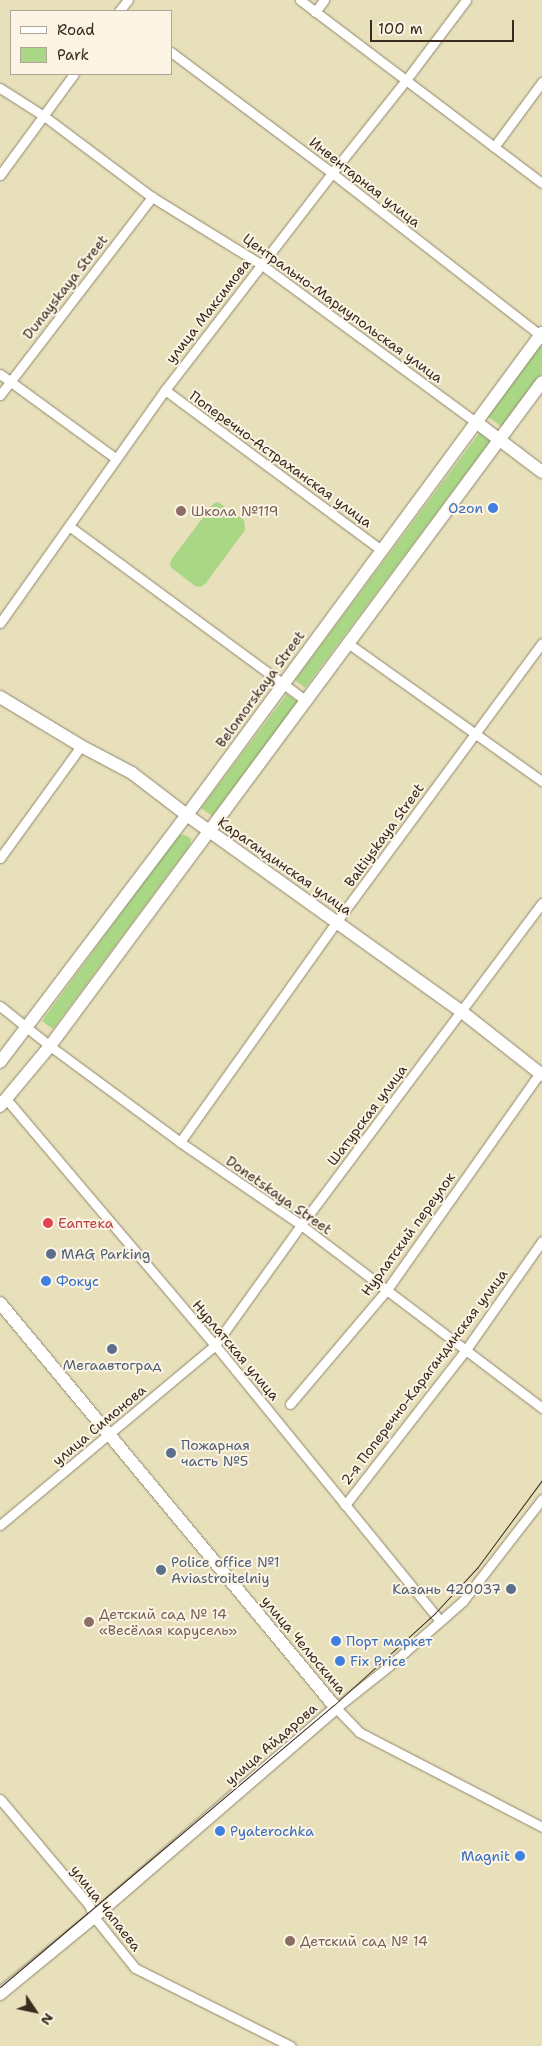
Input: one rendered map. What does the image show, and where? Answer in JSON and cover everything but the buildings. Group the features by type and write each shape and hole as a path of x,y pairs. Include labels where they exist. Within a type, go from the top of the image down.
{"main road":[{"name":"Belomorskaya Street","path":"0,1062 28,1028 541,334"},
{"path":"3,1103 50,1046 542,382"},
{"name":"Центрально-Мариупольская улица","path":"476,422 542,472"},
{"name":"Карагандинская улица","path":"0,697 80,746 132,773 186,815 462,1012 541,1074"},
{"name":"улица Челюскина","path":"0,1303 336,1708"},
{"name":"улица Айдарова","path":"0,1994 94,1916 336,1708"}],"street":[{"path":"120,10 128,0"},
{"path":"300,0 542,182"},
{"path":"315,12 324,0"},
{"name":"улица Максимова","path":"0,623 115,458 165,390 466,0"},
{"name":"Инвентарная улица","path":"172,53 541,334"},
{"path":"0,175 73,75"},
{"path":"494,147 542,82"},
{"name":"Центрально-Мариупольская улица","path":"0,88 44,116 152,197 262,265 476,422"},
{"name":"Dunayskaya Street","path":"0,395 152,197"},
{"path":"0,374 115,458"},
{"name":"Поперечно-Астраханская улица","path":"165,390 381,550"},
{"path":"69,526 306,701"},
{"name":"Baltiyskaya Street","path":"180,1142 337,921 542,643"},
{"path":"349,644 542,781"},
{"path":"0,858 80,746"},
{"name":"Шатурская улица","path":"215,1345 301,1225 542,903"},
{"name":"Donetskaya Street","path":"0,1006 50,1046 180,1142 301,1225 542,1408"},
{"name":"Нурлатский переулок","path":"290,1404 386,1291 541,1074"},
{"name":"Нурлатская улица","path":"3,1103 215,1345 440,1621"},
{"name":"2-я Поперечно-Карагандинская улица","path":"344,1505 465,1350 542,1241"},
{"name":"улица Симонова","path":"0,1525 110,1435 215,1345"},
{"name":"улица Айдарова","path":"336,1708 389,1666 463,1601 485,1576 542,1499"},
{"name":"улица Челюскина","path":"336,1708 359,1732 542,1827"},
{"name":"улица Чапаева","path":"0,1799 89,1905 94,1916 135,1968 291,2046"}],"green space":[{"path":"542,342 542,373 502,427 487,416"},
{"path":"480,432 491,440 305,688 295,680"},
{"path":"218,502 244,520 245,530 206,583 201,587 195,586 170,566 171,560 213,504"},
{"path":"287,694 298,702 212,816 201,808"},
{"path":"179,834 191,839 190,845 53,1029 42,1021"}],"tram line":[{"path":"0,1987 334,1705 435,1613 477,1568 542,1480"}],"place":[{"name":"Ozon","path":"493,508"},
{"name":"Школа №119","path":"181,511"},
{"name":"Еаптека","path":"48,1223"},
{"name":"MAG Parking","path":"51,1254"},
{"name":"Фокус","path":"46,1281"},
{"name":"Мегаавтоград","path":"112,1349"},
{"name":"Пожарная часть №5","path":"171,1453"},
{"name":"Police office №1 Aviastroitelniy","path":"161,1570"},
{"name":"Казань 420037","path":"511,1589"},
{"name":"Детский сад № 14 «Весёлая карусель»","path":"89,1622"},
{"name":"Порт маркет","path":"336,1641"},
{"name":"Fix Price","path":"340,1661"},
{"name":"Pyaterochka","path":"220,1831"},
{"name":"Magnit","path":"520,1856"},
{"name":"Детский сад № 14","path":"290,1941"}]}
